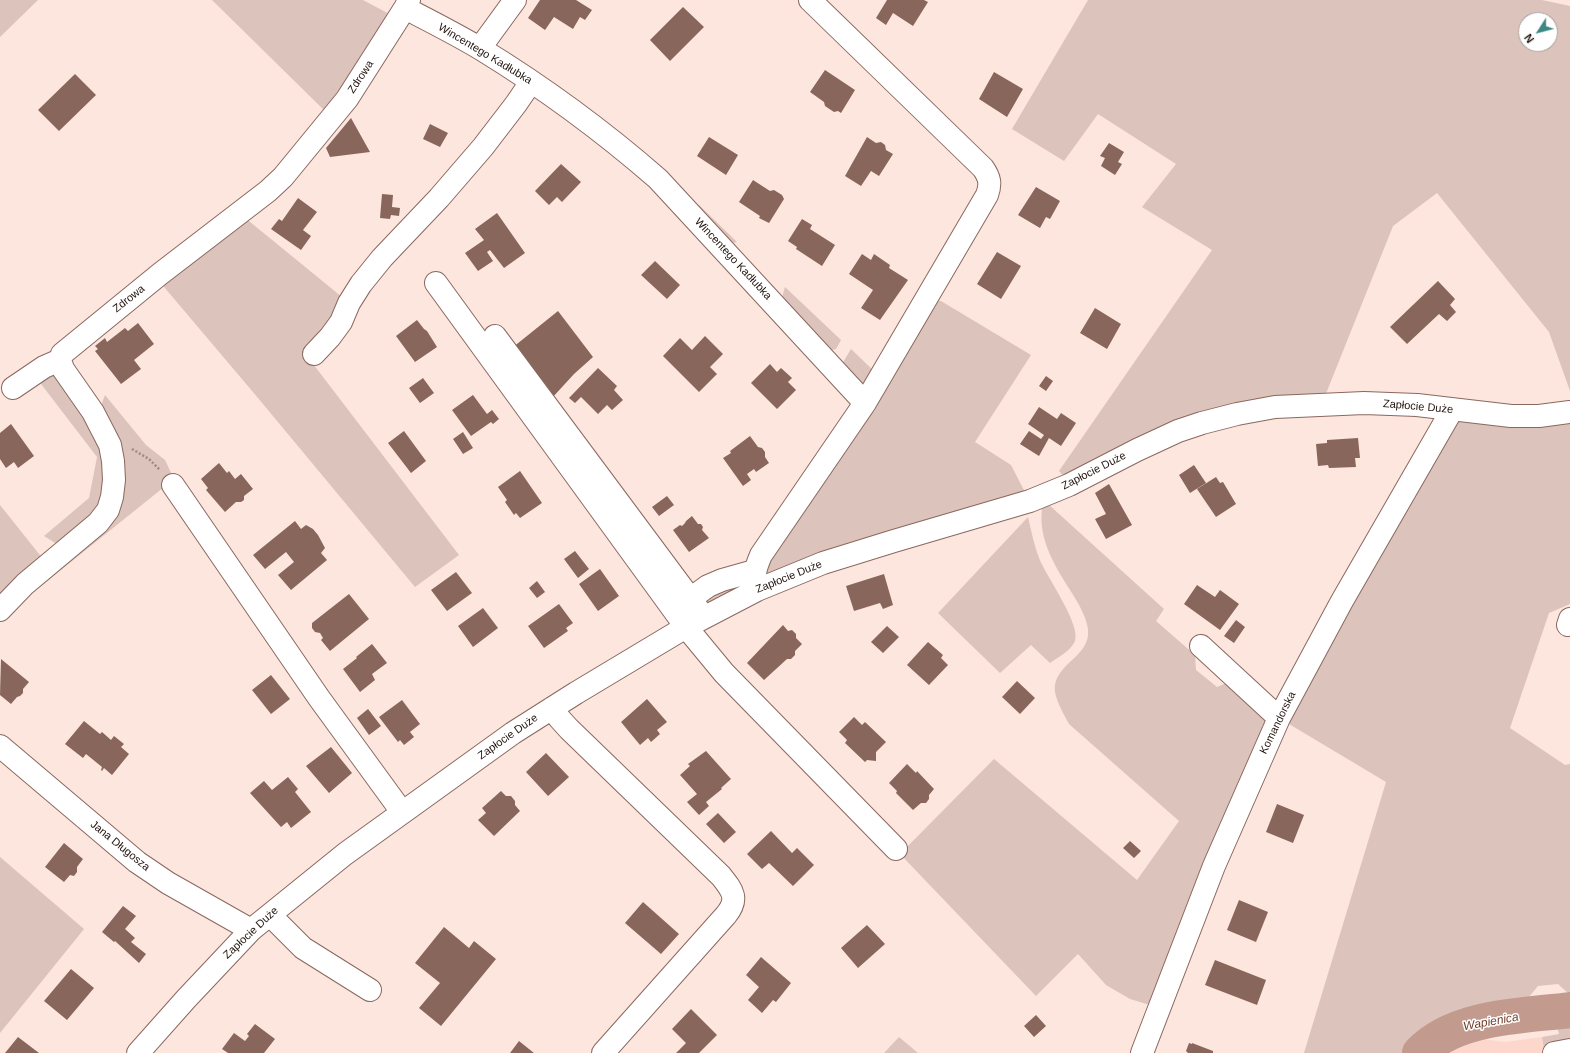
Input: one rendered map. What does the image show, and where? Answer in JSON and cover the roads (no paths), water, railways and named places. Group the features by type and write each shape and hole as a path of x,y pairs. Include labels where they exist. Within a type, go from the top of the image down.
{"street":[{"path":"480,48 515,0"},
{"path":"690,598 708,586 722,580 756,580 761,555 865,403 987,196 990,186 989,177 983,168 810,0"},
{"name":"Wincentego Kadłubka","path":"407,4 480,48 531,82 621,147 658,179 865,403"},
{"name":"Zdrowa","path":"60,360 62,354 67,349 268,191 283,177 347,99 407,4"},
{"path":"314,354 330,337 341,322 349,303 361,284 382,258 439,198 483,147 531,82"},
{"path":"436,282 695,622 724,673 896,849"},
{"path":"495,336 690,598 695,622"},
{"path":"0,610 25,584 98,523 108,510 112,497 114,480 110,445 93,412 63,369 60,360 44,367 13,388"},
{"name":"Zapłocie Duże","path":"138,1053 251,930 345,854 512,733 695,622 756,580 823,563 1030,501 1069,485 1136,450 1178,431 1237,414 1275,407 1364,402 1417,405 1452,410 1525,416 1539,416 1570,412"},
{"name":"Komandorska","path":"1142,1053 1214,866 1279,718 1342,601 1452,410"},
{"path":"173,485 319,698 402,812"},
{"path":"1201,646 1279,718"},
{"path":"552,708 569,729 721,876 734,895 733,906 726,915 603,1053"},
{"name":"Jana Długosza","path":"0,746 137,862 168,883 251,930"},
{"path":"270,915 303,948 370,990"},
{"path":"1554,1053 1570,1050"}],"waterway":[{"name":"Wapienica","path":"1420,1053 1435,1041 1451,1032 1470,1025 1511,1016 1570,1010"}]}
